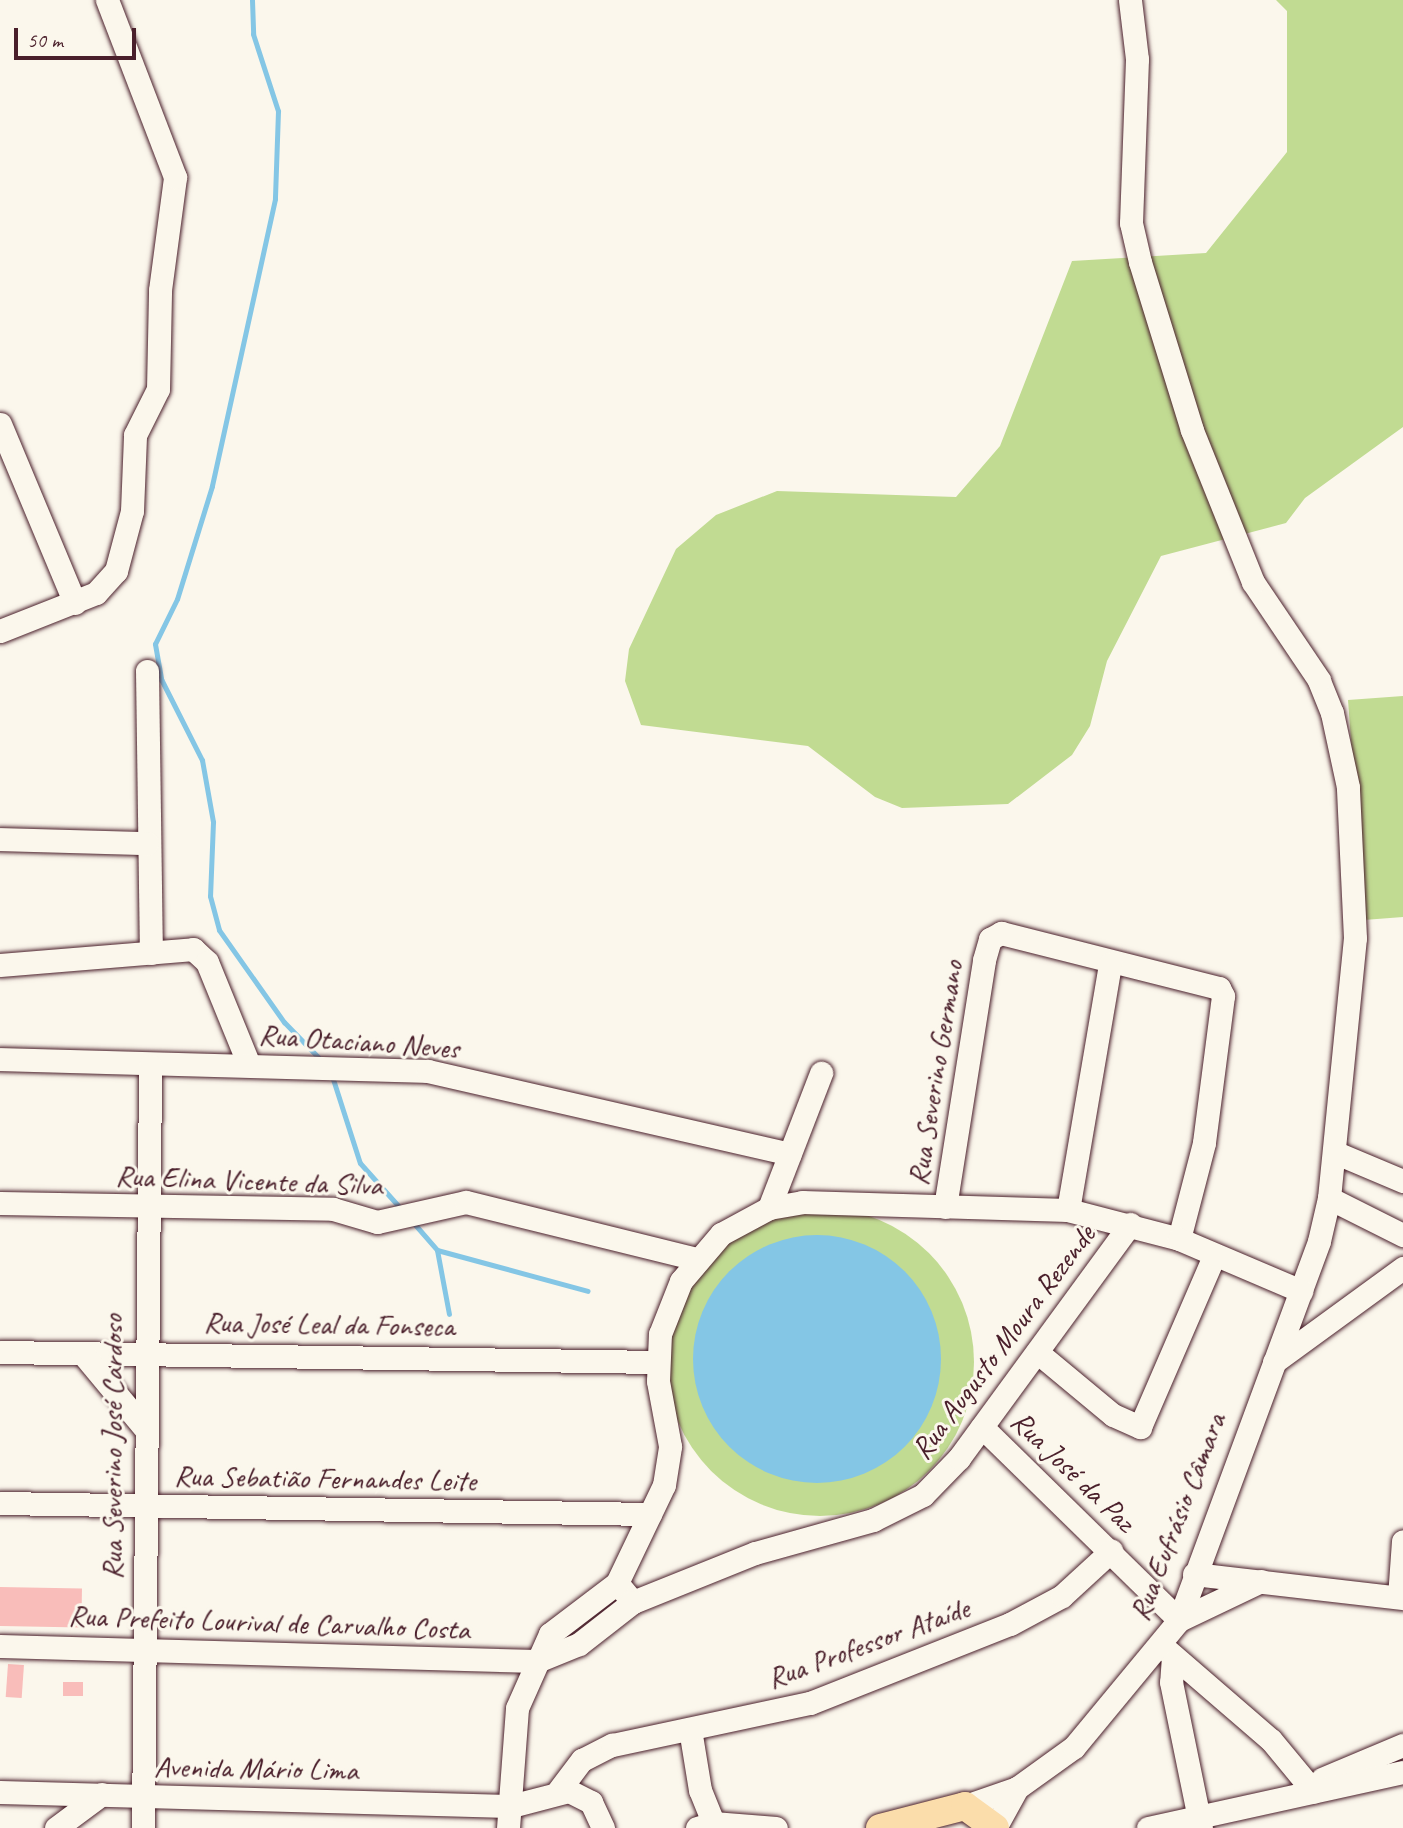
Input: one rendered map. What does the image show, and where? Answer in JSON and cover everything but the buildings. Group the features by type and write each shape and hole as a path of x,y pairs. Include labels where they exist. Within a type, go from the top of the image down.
{"main road":[{"path":"965,1806 995,1828"},
{"name":"Rua Eufrásio Câmara","path":"880,1828 965,1806"}],"street":[{"path":"0,631 75,603 106,586 124,554 135,435 158,389 159,302 175,186 107,0"},
{"name":"Rua Eufrásio Câmara","path":"965,1806 1017,1788 1074,1747 1167,1651 1301,1291 1329,1198 1355,938 1348,787 1332,713 1319,680 1253,582 1192,430 1140,262 1131,223 1136,59 1130,0"},
{"path":"0,424 75,603"},
{"path":"147,671 147,843 151,953"},
{"path":"0,839 147,843"},
{"name":"Rua Severino Germano","path":"945,1207 987,947 1002,933 1110,964"},
{"path":"0,965 193,949 203,955 249,1065"},
{"path":"1068,1210 1110,964 1219,988 1224,1000 1204,1143 1179,1239"},
{"name":"Rua Otaciano Neves","path":"0,1059 150,1066 249,1065 438,1073 790,1154"},
{"name":"Rua Severino José Cardoso","path":"143,1828 143,1354 150,1066"},
{"path":"769,1208 821,1073"},
{"path":"1334,1152 1403,1181"},
{"path":"1329,1198 1403,1235"},
{"name":"Rua Severino Germano","path":"617,1583 669,1467 657,1362 670,1303 696,1259 721,1234 769,1208 825,1202 1068,1210 1130,1224 1179,1239 1301,1291"},
{"name":"Rua Elina Vicente da Silva","path":"0,1203 145,1208 333,1209 377,1222 405,1214 480,1203 696,1259"},
{"name":"Rua Augusto Moura Rezende","path":"537,1661 579,1644 633,1602 746,1557 905,1507 941,1481 1130,1224"},
{"path":"1037,1352 1113,1415 1140,1427 1214,1256"},
{"path":"1274,1362 1403,1268"},
{"name":"Rua José Leal da Fonseca","path":"0,1352 657,1362"},
{"path":"83,1354 143,1426"},
{"name":"Rua José da Paz","path":"982,1427 1179,1620"},
{"name":"Rua Sebatião Fernandes Leite","path":"0,1503 650,1514"},
{"path":"1194,1574 1401,1598 1403,1541"},
{"name":"Rua Professor Ataíde","path":"559,1790 576,1766 599,1751 810,1703 1001,1628 1062,1596 1111,1551"},
{"path":"1179,1620 1261,1581"},
{"path":"510,1817 512,1729 537,1661 557,1625 617,1583 633,1602"},
{"name":"Rua Prefeito Lourival de Carvalho Costa","path":"0,1646 537,1661"},
{"path":"1167,1651 1271,1740 1312,1788"},
{"path":"1167,1651 1200,1822"},
{"path":"690,1729 705,1826 775,1828"},
{"path":"1312,1788 1403,1745"},
{"path":"1148,1828 1200,1822 1312,1788 1403,1772"},
{"path":"995,1828 1017,1788"},
{"path":"510,1817 559,1790 590,1802 603,1828"},
{"name":"Avenida Mário Lima","path":"0,1792 102,1794 510,1817"},
{"path":"57,1828 102,1794"}],"green space":[{"path":"1276,0 1403,0 1403,427 1305,498 1286,523 1161,556 1107,661 1090,726 1072,755 1008,804 902,808 875,797 808,746 641,725 625,681 629,649 676,549 716,515 777,491 956,497 1000,446 1072,261 1206,253 1287,152 1287,11"},
{"path":"1403,696 1403,917 1364,920 1348,700"},
{"path":"805,1208 835,1208 865,1214 893,1226 918,1243 939,1264 956,1289 968,1317 974,1377 963,1421 948,1448 929,1471 906,1490 879,1505 835,1516 805,1516 775,1510 747,1498 722,1481 701,1460 684,1435 672,1407 666,1377 666,1347 672,1317 684,1289 701,1264 722,1243 747,1226 775,1214"}],"water":[{"path":"805,1235 829,1235 865,1244 905,1271 932,1311 939,1335 939,1383 932,1407 905,1447 865,1474 829,1483 805,1483 769,1474 738,1455 721,1438 702,1407 698,1395 693,1371 693,1347 702,1311 721,1280 738,1263 769,1244 781,1240"}],"waterway":[{"path":"252,0 253,34 278,111 275,199 212,486 177,599 155,644 161,679 202,760 213,822 210,896 219,930 284,1022 321,1060"},
{"path":"332,1076 360,1163 402,1210"},
{"path":"411,1220 437,1250 588,1291"},
{"path":"437,1250 449,1314"}]}
